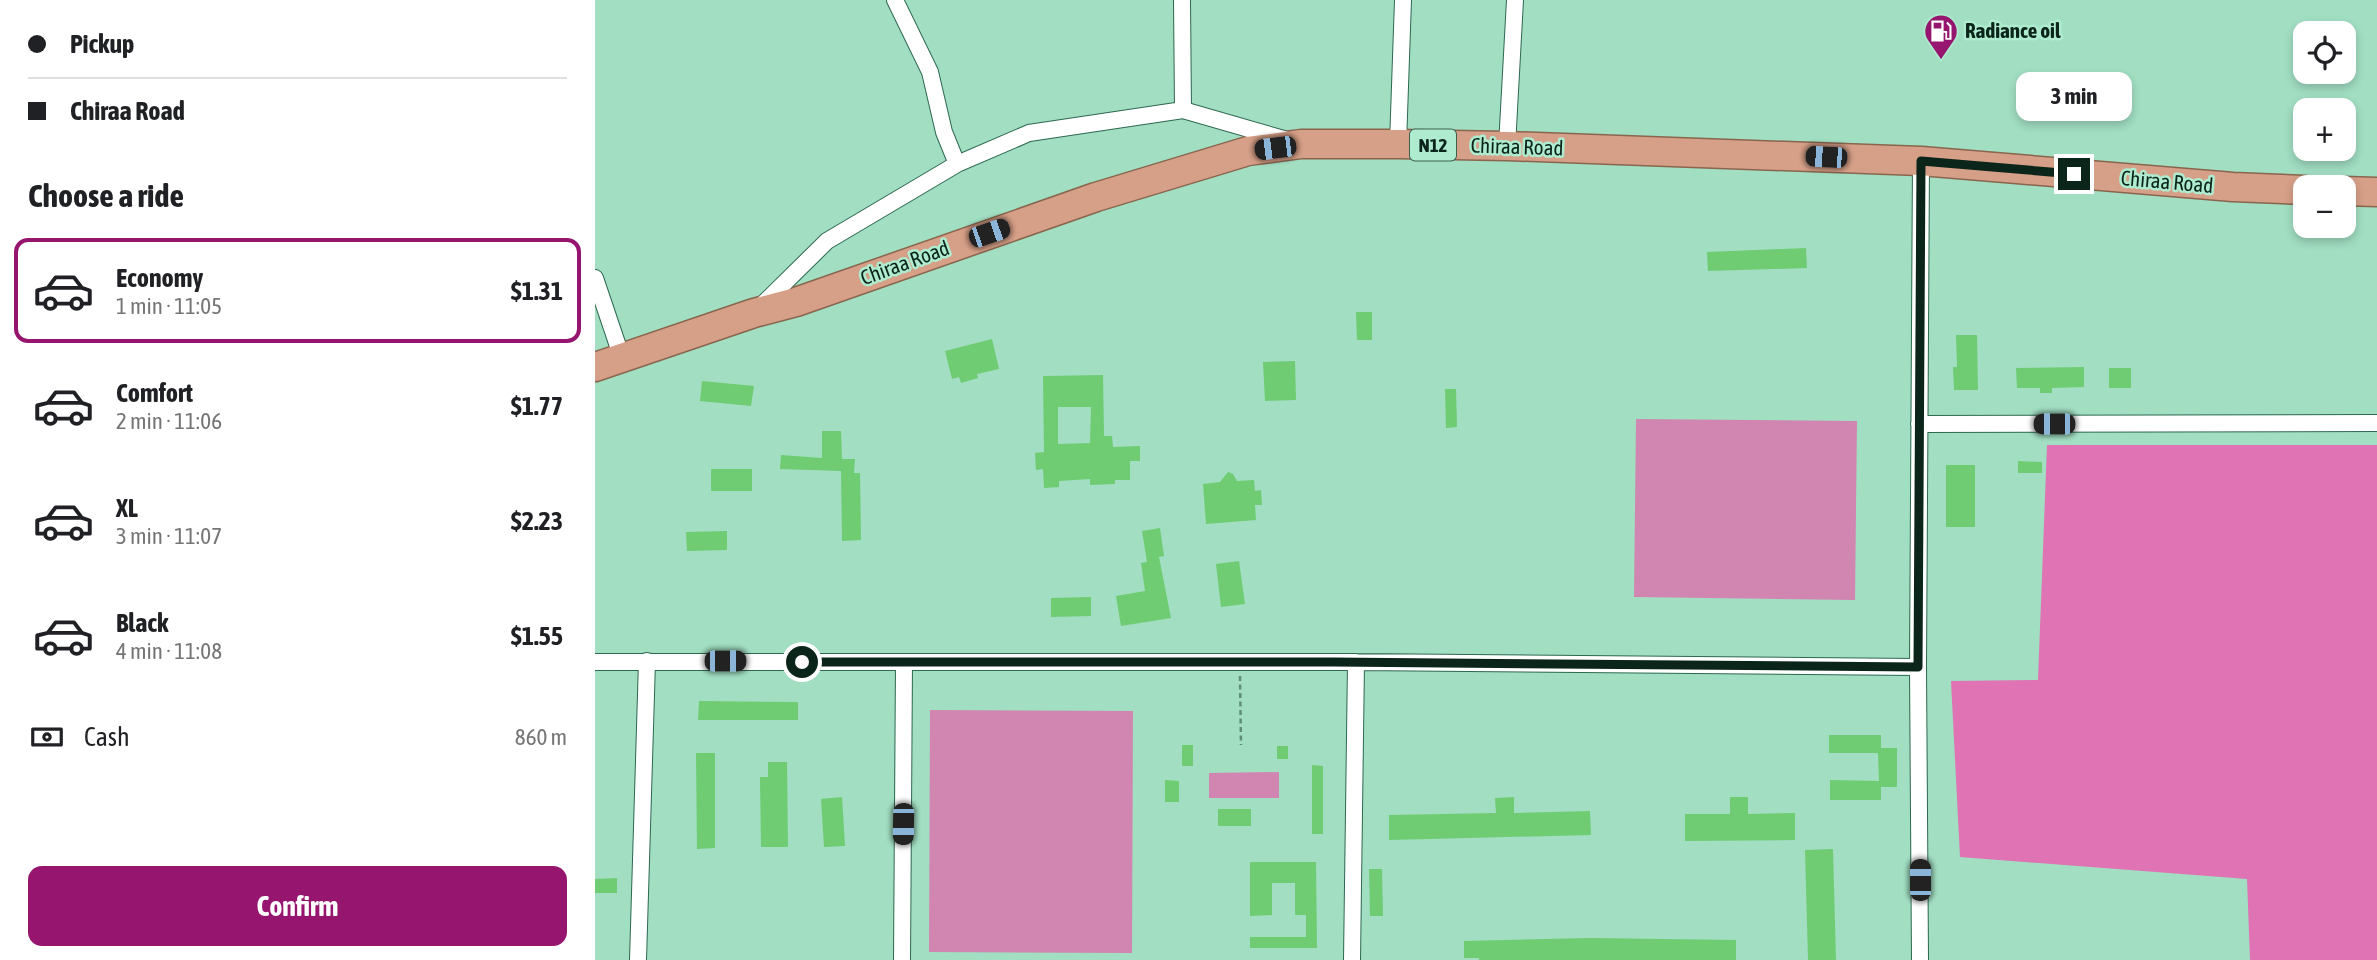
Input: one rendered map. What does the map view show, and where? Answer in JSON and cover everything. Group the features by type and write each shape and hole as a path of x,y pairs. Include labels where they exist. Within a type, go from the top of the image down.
{"highway":[{"name":"Chiraa Road","path":"595,367 754,313 796,302 1096,197 1248,151 1301,144 1507,146 1921,161 2293,190"},
{"path":"2356,191 2377,192"}],"street":[{"path":"895,0 930,72 944,132 957,164"},
{"path":"1182,0 1183,110"},
{"path":"1398,144 1403,0"},
{"path":"1507,146 1515,0"},
{"path":"754,313 827,241 957,164 1029,133 1183,110 1301,144"},
{"path":"1920,960 1918,667 1921,161"},
{"path":"595,278 622,358"},
{"path":"1919,424 2377,424"},
{"path":"638,960 647,661"},
{"path":"595,662 1240,662 1918,667"},
{"path":"902,960 904,662"},
{"path":"1352,960 1356,663"}],"path":[{"path":"1240,662 1241,745"}],"shaded area":[{"path":"1636,419 1857,421 1855,600 1634,597"},
{"path":"2047,445 2377,445 2377,960 2250,960 2247,879 1960,857 1951,681 2038,680"},
{"path":"930,710 1133,711 1132,953 929,952"},
{"path":"1279,772 1279,798 1209,798 1209,773"}],"building":[{"path":"1806,248 1807,268 1708,271 1707,252"},
{"path":"1356,312 1372,312 1372,340 1357,340"},
{"path":"1956,335 1977,335 1978,390 1954,390 1953,367 1957,367"},
{"path":"992,339 999,369 977,374 978,378 961,383 959,377 952,379 945,351"},
{"path":"1295,361 1296,400 1265,401 1263,362"},
{"path":"2084,367 2084,387 2052,388 2052,393 2040,393 2040,388 2017,388 2016,368"},
{"path":"2109,368 2131,368 2131,388 2109,388"},
{"path":"1103,375 1104,436 1112,436 1113,447 1140,446 1140,461 1130,461 1130,480 1115,480 1115,484 1090,485 1090,479 1059,481 1059,487 1044,488 1043,469 1036,470 1035,453 1044,452 1043,376","holes":["1058,407 1091,407 1090,443 1058,444"]},
{"path":"702,381 754,386 751,406 700,401"},
{"path":"1445,389 1456,389 1457,427 1446,428"},
{"path":"822,431 841,431 842,459 855,459 854,473 860,473 861,540 842,541 841,471 780,469 781,455 822,458"},
{"path":"2018,461 2042,462 2042,473 2018,473"},
{"path":"1946,465 1975,465 1975,527 1946,527"},
{"path":"711,469 752,469 752,491 711,491"},
{"path":"1228,472 1233,474 1237,481 1254,480 1255,491 1261,490 1262,505 1255,505 1256,520 1206,524 1203,484 1220,482"},
{"path":"1160,528 1164,556 1159,557 1171,618 1121,626 1116,596 1145,591 1141,563 1147,562 1142,531"},
{"path":"727,531 727,550 687,551 686,532"},
{"path":"1239,561 1245,604 1221,607 1216,564"},
{"path":"1091,597 1091,616 1051,617 1051,598"},
{"path":"699,701 798,702 798,720 698,720"},
{"path":"1829,735 1881,735 1881,748 1897,748 1897,787 1881,787 1881,800 1830,800 1830,780 1879,781 1878,753 1829,753"},
{"path":"1182,745 1193,745 1193,766 1182,766"},
{"path":"1277,746 1288,746 1288,759 1277,759"},
{"path":"696,753 715,753 715,848 697,849"},
{"path":"768,762 787,762 788,847 761,847 760,777 768,777"},
{"path":"1312,765 1323,766 1323,834 1312,834"},
{"path":"1165,780 1179,781 1179,802 1165,802"},
{"path":"842,797 845,846 824,847 821,799"},
{"path":"1514,797 1514,813 1590,811 1591,835 1389,840 1389,815 1496,813 1495,798"},
{"path":"1730,797 1748,797 1748,814 1795,813 1795,840 1685,841 1685,814 1730,814"},
{"path":"1218,809 1251,809 1251,826 1218,826"},
{"path":"1833,849 1836,960 1808,960 1805,850"},
{"path":"1250,862 1316,862 1317,948 1250,948 1250,937 1306,937 1306,915 1295,915 1295,883 1272,883 1272,915 1250,916"},
{"path":"1369,869 1382,869 1383,916 1370,916"},
{"path":"617,878 617,893 595,893 595,879"},
{"path":"1590,938 1736,940 1736,960 1464,958 1464,941"}],"place":[{"name":"Radiance oil","path":"1941,61"}],"route":[{"path":"802,662 1333,662 1918,667 1921,161 2074,174"}]}
